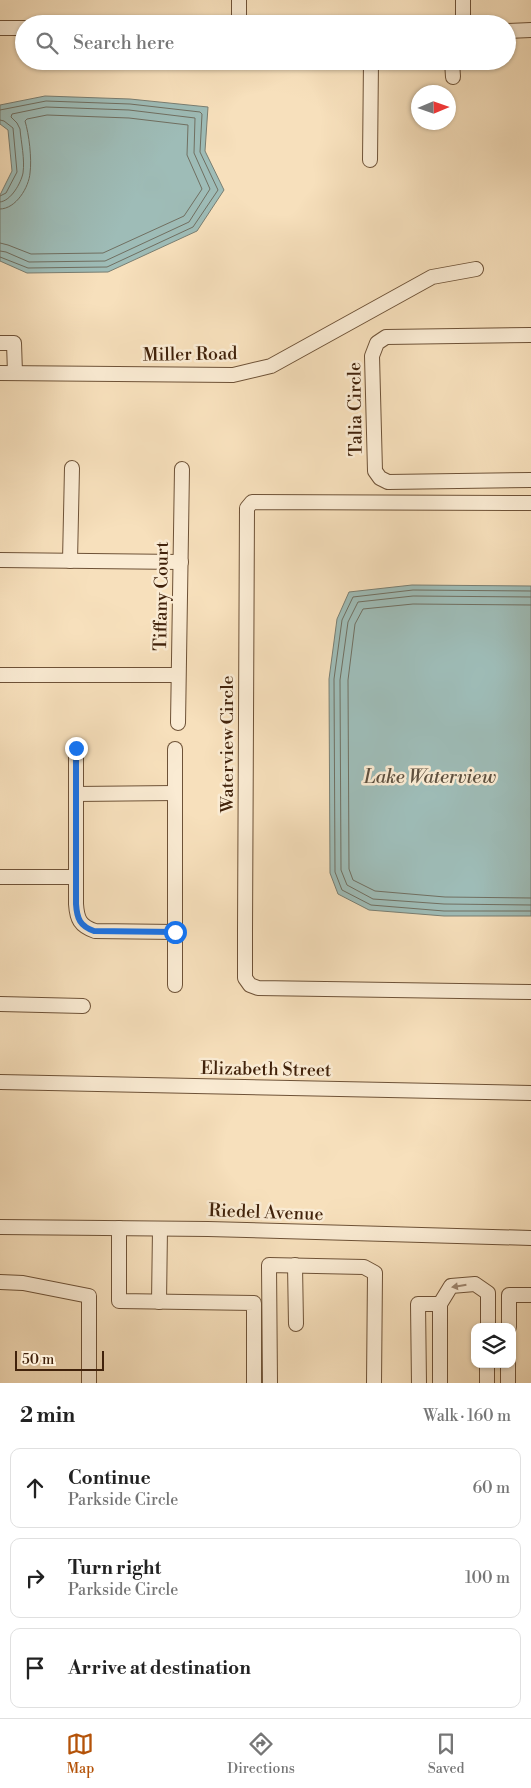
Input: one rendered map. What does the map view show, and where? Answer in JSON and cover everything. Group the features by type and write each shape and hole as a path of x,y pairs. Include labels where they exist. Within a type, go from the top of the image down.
{"street":[{"path":"239,0 239,15"},
{"path":"463,0 463,15"},
{"path":"0,28 15,28"},
{"path":"516,31 531,30"},
{"path":"370,160 371,70"},
{"path":"453,70 453,77"},
{"name":"Miller Road","path":"0,373 233,375 271,366 432,277 476,269"},
{"name":"Talia Circle","path":"531,335 386,337 377,343 372,356 375,471 380,478 388,482 531,480"},
{"path":"0,343 14,342 15,373"},
{"path":"70,561 72,468"},
{"name":"Tiffany Court","path":"178,723 182,469"},
{"name":"Waterview Circle","path":"531,503 252,502 246,508 245,932 246,978 250,985 258,988 531,992"},
{"path":"0,560 181,562"},
{"path":"0,675 178,675"},
{"path":"76,748 76,877 77,915 80,922 86,928 94,931 175,932"},
{"path":"174,748 175,985"},
{"path":"76,794 175,793"},
{"path":"0,877 76,877"},
{"path":"0,1004 83,1006"},
{"name":"Elizabeth Street","path":"0,1082 531,1093"},
{"name":"Riedel Avenue","path":"0,1227 531,1238"},
{"path":"119,1228 119,1301 254,1303 254,1383"},
{"path":"159,1302 160,1229"},
{"path":"270,1383 269,1265 364,1266 375,1273 374,1383"},
{"path":"295,1265 296,1324"},
{"path":"0,1282 23,1282 89,1296 89,1383"},
{"path":"440,1383 440,1304 451,1286 475,1284 488,1293 488,1323"},
{"path":"509,1323 509,1295 531,1295"},
{"path":"419,1383 418,1304 440,1304"},
{"path":"487,1368 487,1383"},
{"path":"508,1368 508,1383"}],"water":[{"path":"45,96 130,99 208,107 205,151 224,190 197,231 108,272 27,273 0,261 0,195 12,171 8,130 0,124 0,105"},
{"name":"Lake Waterview","path":"412,585 531,586 531,916 444,916 369,910 338,894 330,873 329,679 337,619 349,592"}],"route":[{"path":"76,748 76,904 80,922 86,928 94,931 175,932"}]}
